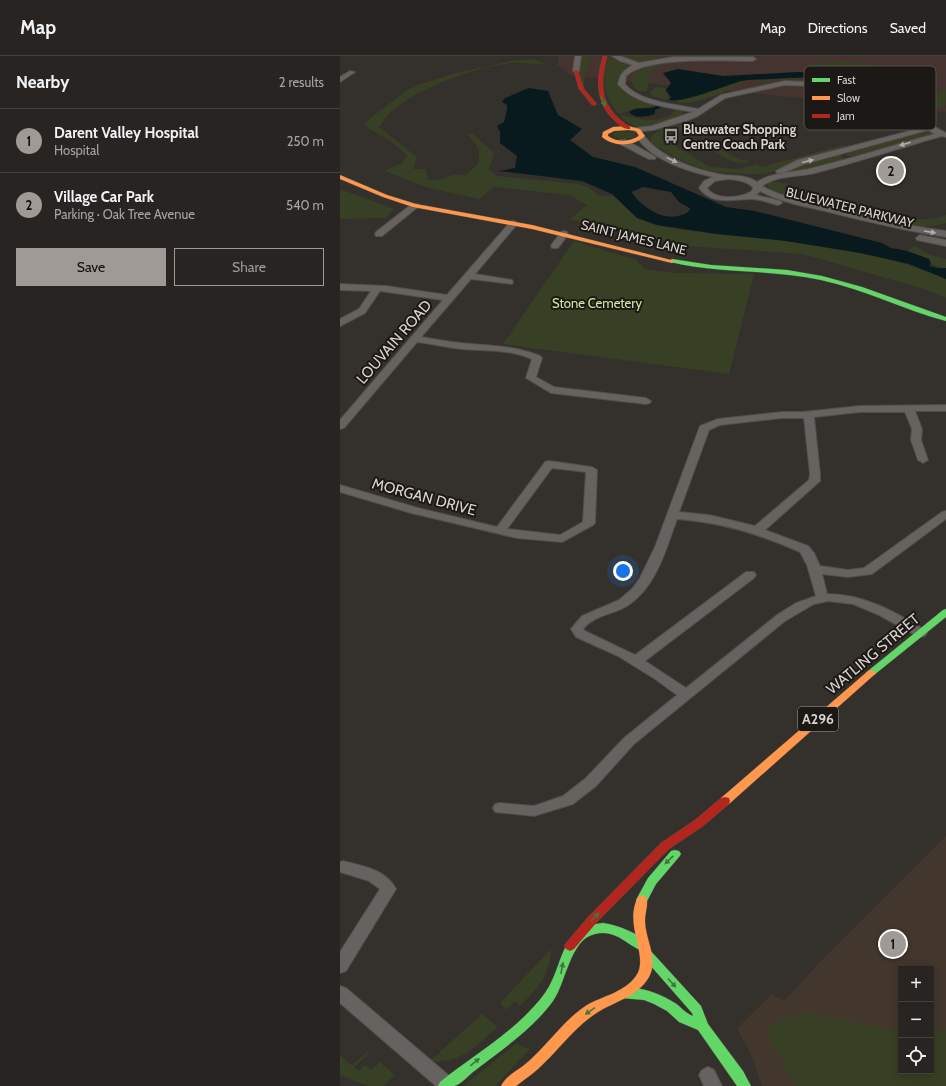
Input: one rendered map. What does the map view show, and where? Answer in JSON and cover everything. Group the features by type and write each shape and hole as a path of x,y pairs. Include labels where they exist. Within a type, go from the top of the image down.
{"street":[{"path":"578,56 576,71 578,83 582,93 608,125 605,135 606,138 622,142 666,165 694,177 704,184 712,179 725,177"},
{"path":"615,56 622,60 640,65"},
{"path":"699,111 646,100 628,92 622,84 622,78 628,71 640,65 661,60 753,59"},
{"path":"599,60 599,87 602,99 614,119 639,134 643,142 650,148 685,166 705,174 744,178 771,174 801,162 922,130"},
{"path":"340,80 352,72"},
{"path":"589,80 589,89 598,111"},
{"path":"622,142 635,141 639,134 653,128 672,123 699,111 723,96 773,85 804,83"},
{"path":"607,132 628,128"},
{"path":"934,130 944,134"},
{"path":"747,197 756,192 757,186 766,180 813,170 944,134"},
{"path":"838,153 850,159"},
{"name":"SAINT JAMES LANE","path":"340,177 385,196 415,206 514,223 601,242 666,261 711,267 787,272 822,278 860,288 946,319"},
{"name":"BLUEWATER PARKWAY","path":"744,178 773,195 812,206 908,228 946,234"},
{"name":"BLUEWATER PARKWAY","path":"704,184 704,191 712,196 726,199 747,197 767,200 946,243"},
{"path":"379,234 415,206"},
{"name":"LOUVAIN ROAD","path":"340,426 514,223"},
{"path":"555,246 564,234"},
{"path":"469,276 509,282"},
{"path":"340,287 377,288 450,298"},
{"path":"340,323 362,311 377,288"},
{"path":"415,339 525,352 537,358 531,378 551,390 646,402"},
{"path":"909,408 917,429 916,440 923,460"},
{"path":"686,695 623,653 580,634 577,629 588,618 622,604 643,582 653,565 674,515 703,430 706,426 727,421 782,415 838,411 946,408"},
{"path":"758,530 814,481 815,474 809,414"},
{"name":"MORGAN DRIVE","path":"340,488 415,511 500,531 517,535 562,539 589,523 592,470 549,464 500,531"},
{"path":"814,569 861,574 868,571 946,514"},
{"path":"674,515 715,518 758,530 804,549 807,552 814,569 823,598"},
{"path":"636,661 750,575"},
{"path":"500,808 534,811 568,800 591,782 629,741 781,618 803,604 823,598 847,599 870,605 921,633"},
{"name":"WATLING STREET","path":"570,946 593,919 666,846 692,829 885,661 946,612"},
{"name":"WATLING STREET","path":"645,950 640,929 639,916 648,885 657,871 675,853 692,829"},
{"path":"340,966 388,889 386,884 379,879 366,873 343,867"},
{"path":"340,993 446,1085 528,1018 548,997 558,982 564,958 570,946 585,933 601,928 624,934 645,950 697,1010 702,1026 744,1086"},
{"path":"508,1086 515,1076 530,1068 586,1013 602,1003 625,994 635,986 644,976 647,967 645,950"},
{"path":"625,994 644,995 658,1000 670,1007 683,1018 702,1026"},
{"path":"528,1083 530,1068"}],"shaded area":[{"path":"559,56 946,56 946,112 936,111 936,66 804,66 804,98 572,76 557,65"},
{"path":"678,69 723,76 804,72 804,77 745,80 694,97 669,100 671,97 666,90 671,83 663,73"},
{"path":"529,88 548,91 558,115 582,129 570,140 593,157 635,167 726,207 755,211 882,243 891,248 907,251 929,259 931,264 929,266 946,268 946,279 909,264 860,253 786,241 717,234 657,225 637,218 612,194 582,181 499,171 515,168 517,156 500,143 500,132 497,126 504,122 507,105 502,102 505,98","holes":["643,187 671,192 679,202 690,209 688,212 680,216 664,216 642,204 631,192"]},
{"path":"657,106 662,107 655,110 655,114 648,116 634,116 629,112 636,109"},
{"path":"946,836 946,1086 762,1086 752,1057 737,1028 772,994 784,1001 820,962"}],"green space":[{"path":"582,56 592,56 586,70 584,85 581,79 580,71"},
{"path":"618,56 655,56 657,58 655,59 658,59 634,62"},
{"path":"609,58 631,66 621,73 617,81 626,94 640,101 672,107 658,105 647,109 635,108 619,114 610,100 605,88 604,81 606,66"},
{"path":"534,59 545,64 516,63 498,65 447,80 414,96 400,105 389,114 378,128 382,129 417,157 413,169 426,169 428,180 438,180 453,175 466,175 479,163 479,149 467,133 473,134 494,153 489,170 497,176 578,184 588,187 600,196 615,196 637,217 652,224 705,233 773,239 848,250 888,259 927,271 946,279 946,298 924,289 803,254 686,246 564,218 570,219 587,205 569,195 494,187 479,199 429,188 384,171 402,163 407,155 392,142 368,128 364,123 406,91 418,85 456,73 511,61"},
{"path":"839,62 862,63 876,66 810,66 811,64"},
{"path":"656,64 660,65 649,72 648,78 651,79 648,84 647,91 643,92 634,87 632,81 635,74 642,69"},
{"path":"804,77 804,79 762,82 747,81"},
{"path":"745,81 726,91 700,101 682,103 675,101"},
{"path":"656,87 666,88 665,91 669,98 667,100 652,96 650,92"},
{"path":"946,88 945,108 936,108 936,98 938,97 939,91"},
{"path":"678,108 683,110 683,114 665,121 665,123 652,126 642,127 632,125 622,117 622,115 652,120 669,116"},
{"path":"692,122 697,125 695,127 661,137 710,167 738,169 757,164 762,167 843,145 849,148 764,174 747,174 706,170 678,159 651,143 651,136 661,129"},
{"path":"619,131 633,132 636,136 624,139 613,136 614,133"},
{"path":"925,131 932,132 933,134 854,156 847,156 846,154"},
{"path":"704,138 710,139 706,140 740,160 747,160 748,162 737,163 731,161 706,145"},
{"path":"839,155 845,158 810,168 776,175 802,165"},
{"path":"771,181 789,184 784,189 791,194 847,209 890,218 930,219 946,215 946,223 916,226 896,223 774,192 769,189 767,185"},
{"path":"340,189 394,209 386,218 340,219"},
{"name":"Stone Cemetery","path":"574,241 636,260 645,269 675,273 754,274 729,374 503,344"},
{"path":"915,246 930,255 946,259 946,268 941,268 931,264 929,259 907,251"},
{"path":"551,949 548,967 542,981 520,1006 515,1001 506,1010 500,1003"},
{"path":"811,1013 898,1031 898,1074 934,1074 934,1031 946,1029 946,1086 795,1086 779,1054 770,1040 768,1030 780,1020 800,1014"},
{"path":"482,1014 498,1027 475,1047 460,1057 451,1060 430,1061"},
{"path":"517,1043 530,1049 495,1086 463,1086"},
{"path":"368,1051 369,1053 354,1067 359,1071 365,1065 371,1070 380,1062 395,1075 383,1086 368,1086 340,1075 340,1055 352,1065"}],"traffic: fast":[{"path":"672,261 711,267 787,272 822,278 860,288 946,319"},
{"path":"871,673 946,612"},
{"path":"642,900 652,881 675,854"},
{"path":"445,1086 500,1044 538,1010 554,989 568,952 579,937 588,931 603,928 611,929 625,934 644,947"},
{"path":"647,953 697,1010 702,1026 738,1075 744,1086"},
{"path":"625,994 644,995 658,1000 671,1007 683,1018 702,1026"}],"traffic: slow":[{"path":"628,128 638,130 642,136 633,141 624,143 609,140 605,137 605,133 613,129 628,128"},
{"path":"340,177 385,196 415,206 532,227 672,261"},
{"path":"725,801 871,673"},
{"path":"508,1086 537,1062 581,1017 597,1006 634,987 640,981 647,964 639,927 642,900"}],"traffic: jam":[{"path":"605,56 602,67 600,88 602,97 610,114 618,122 628,128"},
{"path":"576,71 582,89 594,104"},
{"path":"570,946 593,919 665,846 699,823 725,801"}],"place":[{"name":"Bluewater Shopping Centre Coach Park","path":"671,136"},
{"name":"Village Car Park","path":"891,171"},
{"name":"Darent Valley Hospital","path":"893,944"}]}
